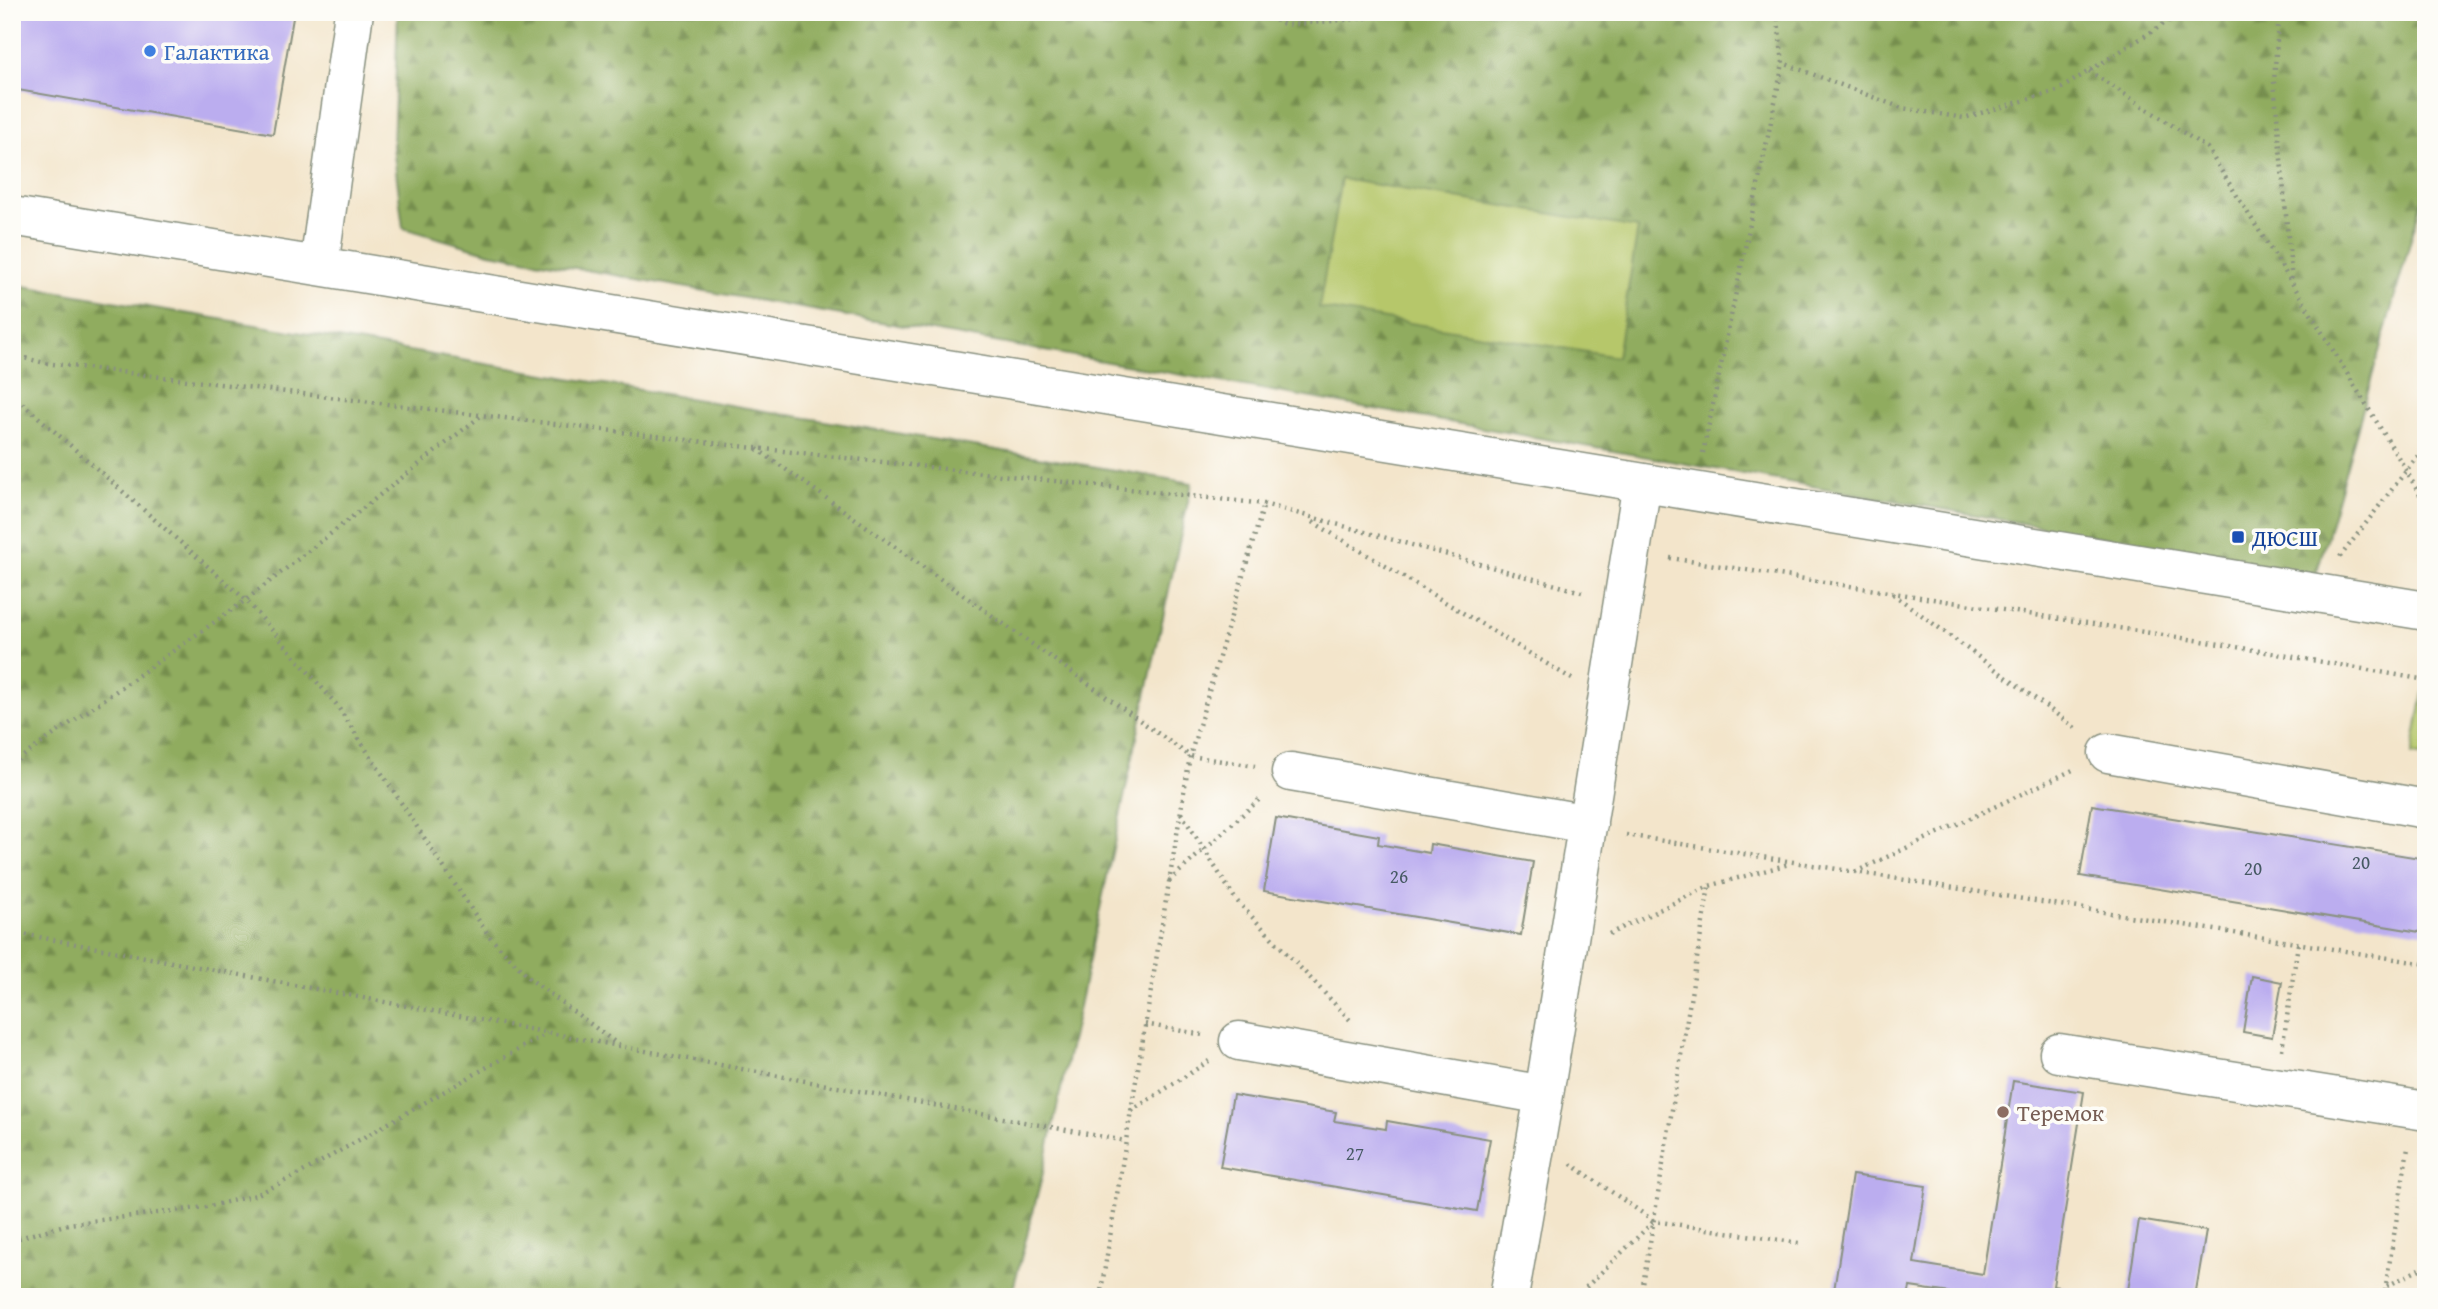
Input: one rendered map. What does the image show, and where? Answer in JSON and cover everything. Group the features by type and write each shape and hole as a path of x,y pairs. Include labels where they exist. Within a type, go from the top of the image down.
{"street":[{"path":"319,266 354,12"},
{"path":"12,216 2426,611"},
{"path":"1509,1297 1537,1139 1642,483"},
{"path":"2108,753 2426,809"},
{"path":"1291,772 1588,824"},
{"path":"1239,1041 1544,1095"},
{"path":"2059,1053 2420,1110"}],"path":[{"path":"1256,12 1287,25 1366,18 1375,12"},
{"path":"1700,464 1783,64 1777,12"},
{"path":"1783,64 1902,108 1964,118 2057,91 2183,12"},
{"path":"2279,12 2274,81 2292,283"},
{"path":"2089,71 2207,148 2426,506"},
{"path":"12,355 45,363 755,448 1264,504 1306,518 1589,594"},
{"path":"12,394 246,600 336,704 488,936 530,979 621,1046"},
{"path":"12,764 246,600 482,415"},
{"path":"2339,558 2426,445"},
{"path":"755,448 1190,756 1291,772"},
{"path":"1115,1297 1100,1296 1190,756 1264,504"},
{"path":"1306,518 1576,681"},
{"path":"1668,557 2202,641 2426,680"},
{"path":"1854,872 2108,753 1892,593"},
{"path":"1169,881 1291,772"},
{"path":"1180,812 1236,900 1397,1069"},
{"path":"1588,824 1622,834 1792,863 2426,964"},
{"path":"1567,954 1709,886 1792,863"},
{"path":"1641,1297 1709,886"},
{"path":"12,932 1125,1141"},
{"path":"2277,1087 2298,944"},
{"path":"1145,1024 1239,1041"},
{"path":"12,1240 68,1224 206,1207 256,1195 301,1173 548,1033"},
{"path":"1130,1111 1239,1041"},
{"path":"2384,1297 2420,1110"},
{"path":"1537,1139 1654,1221 1799,1243"},
{"path":"1576,1297 1654,1221"},
{"path":"2386,1286 2426,1266"}],"green space":[{"path":"398,12 2426,12 2426,186 2316,575 490,253 403,228 393,146"},
{"path":"1341,179 1638,228 1617,357 1319,308"},
{"path":"12,284 1192,483 1042,1177 1011,1297 12,1297"},
{"path":"2423,693 2426,694 2426,757 2412,755"}],"building":[{"name":"Галактика","path":"12,12 294,12 273,134 12,89"},
{"path":"2092,805 2426,859 2426,933 2080,876"},
{"path":"1276,818 1379,836 1378,844 1429,853 1430,844 1533,862 1521,935 1264,891"},
{"path":"2252,976 2282,982 2272,1037 2243,1032"},
{"path":"2013,1081 2084,1092 2053,1286 2118,1297 1977,1297 1910,1287 1908,1297 1833,1297 1852,1175 1926,1186 1914,1263 1983,1274"},
{"path":"1233,1095 1336,1112 1334,1121 1386,1129 1387,1121 1490,1139 1477,1211 1220,1167"},
{"path":"2139,1220 2206,1231 2195,1297 2127,1297"}],"place":[{"name":"Галактика","path":"150,51"},
{"name":"ДЮСШ","path":"2238,537"},
{"name":"Теремок","path":"2003,1112"}]}
